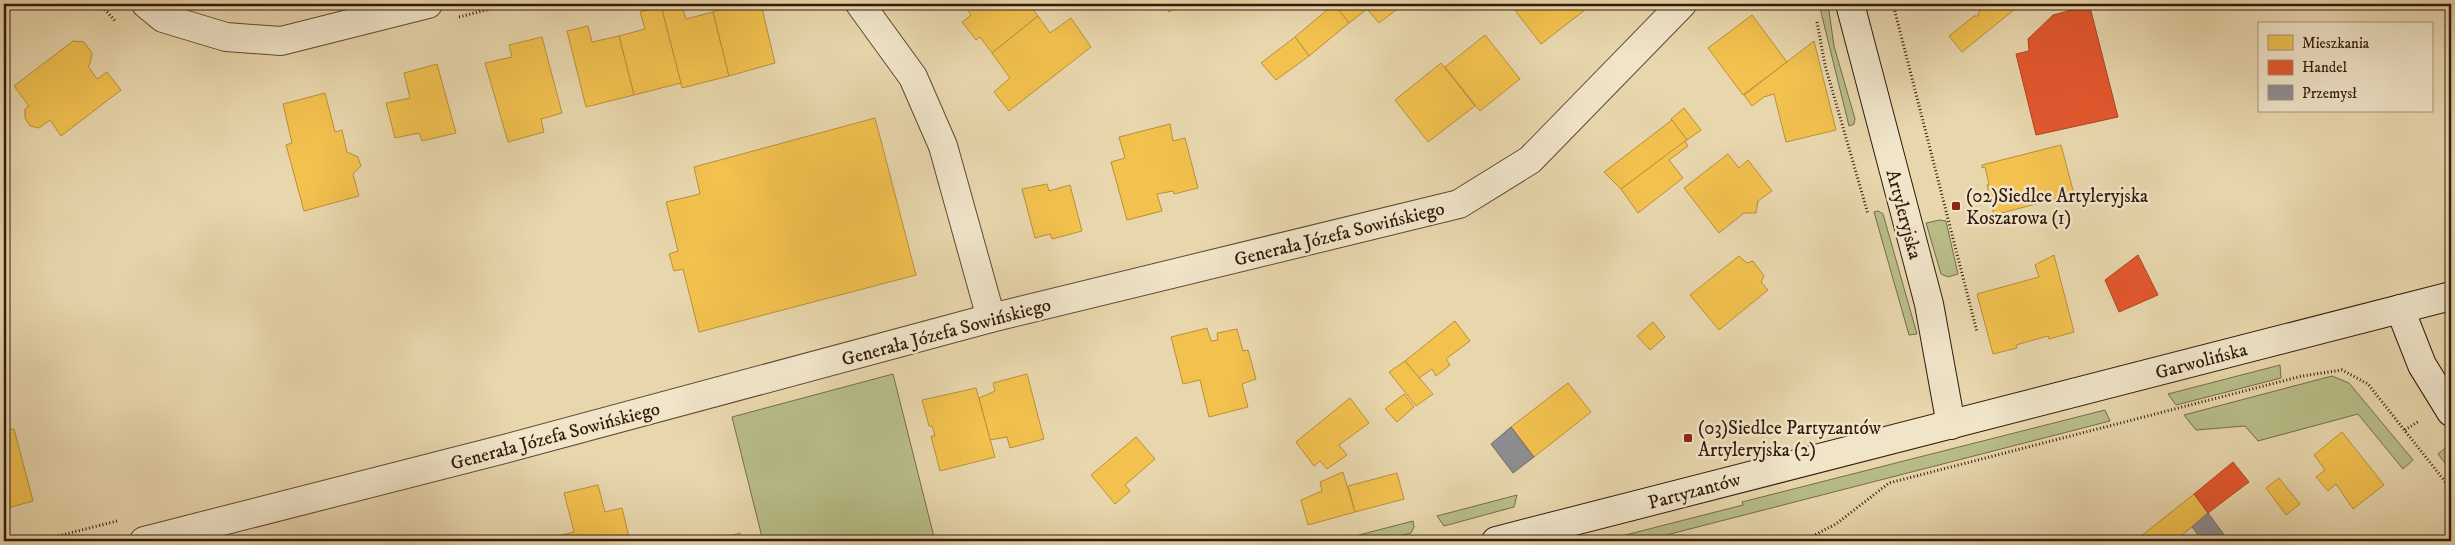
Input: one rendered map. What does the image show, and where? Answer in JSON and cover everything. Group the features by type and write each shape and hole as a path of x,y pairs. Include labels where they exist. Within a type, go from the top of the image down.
{"street":[{"path":"146,4 163,18 226,37 282,41 428,4"},
{"path":"860,4 913,77 943,146 991,318"},
{"name":"Generała Józefa Sowińskiego","path":"144,541 517,446 991,318 1459,204 1530,160 1682,4"},
{"name":"Artyleryjska","path":"1850,4 1929,304 1951,425"},
{"name":"Garwolińska","path":"1951,425 2451,296"},
{"path":"2400,309 2422,365 2451,412"},
{"name":"Partyzantów","path":"1496,541 1845,450 1951,425"}],"path":[{"path":"1893,4 1977,332"},
{"path":"1816,12 1825,65 1868,215"},
{"path":"1803,541 1836,524 1889,483 2302,376 2342,370 2368,384 2451,489"},
{"path":"38,541 125,519"}],"green space":[{"path":"1819,4 1828,4 1834,46 1855,119 1854,124 1849,126"},
{"path":"1878,211 1883,214 1917,334 1909,335 1874,212"},
{"path":"1940,220 1946,221 1958,274 1948,277 1941,274 1926,223"},
{"path":"2280,365 2281,378 2176,405 2168,394"},
{"path":"893,374 935,541 763,541 732,417"},
{"path":"2332,376 2349,383 2413,460 2403,469 2358,414 2258,441 2245,426 2196,430 2184,415"},
{"path":"2105,410 2110,421 1643,541 1602,541 1743,505 1742,502"},
{"path":"2449,445 2451,449 2451,471 2438,454"},
{"path":"1517,495 1514,507 1444,526 1437,516"},
{"path":"1413,521 1414,527 1411,533 1381,541 1336,541"}],"building: Mieszkania":[{"path":"681,4 686,19 713,12 729,76 682,88 661,6"},
{"path":"739,4 761,4 775,63 729,76 713,12"},
{"path":"963,4 1029,4 1038,16 992,53 980,37 976,40 962,22 971,15"},
{"path":"1162,4 1181,4 1169,12"},
{"path":"1333,4 1363,4 1367,9 1349,23"},
{"path":"1334,4 1349,23 1309,56 1295,37"},
{"path":"1374,4 1404,4 1379,23 1367,9"},
{"path":"1510,4 1588,4 1590,6 1541,44"},
{"path":"1976,4 2021,4 1962,52 1949,36 1974,16 1978,16 1980,8"},
{"path":"661,6 681,83 634,95 619,36 645,29 640,12"},
{"path":"1752,15 1787,62 1743,95 1708,48"},
{"path":"1038,16 1050,33 1071,18 1091,47 1009,111 994,92 1010,78 992,53"},
{"path":"588,26 592,42 619,36 634,95 586,107 567,31"},
{"path":"1485,35 1520,79 1480,111 1445,67"},
{"path":"542,37 562,113 541,119 544,132 508,142 485,63 512,57 509,45"},
{"path":"1295,37 1309,56 1276,80 1261,63"},
{"path":"73,41 84,42 92,53 88,66 97,79 107,72 121,90 61,136 50,120 39,128 30,126 25,118 25,109 29,106 14,86"},
{"path":"1814,41 1836,130 1786,142 1774,94 1764,97 1752,106 1744,95"},
{"path":"1441,63 1475,106 1428,142 1395,100"},
{"path":"437,64 456,133 422,141 419,133 395,138 386,103 410,98 404,73"},
{"path":"325,93 335,132 342,130 347,152 358,157 361,166 353,174 359,196 304,211 286,145 292,143 283,104"},
{"path":"1684,108 1701,130 1687,140 1671,119"},
{"path":"875,118 916,275 699,332 683,269 674,271 669,254 678,251 666,202 700,194 694,167"},
{"path":"1672,120 1687,140 1621,189 1604,172"},
{"path":"1170,124 1173,141 1185,138 1198,188 1174,194 1173,191 1157,194 1162,211 1127,220 1111,162 1125,158 1119,137"},
{"path":"1685,141 1688,146 1669,160 1683,178 1638,213 1621,189"},
{"path":"2061,145 2074,194 1994,215 1985,167 1982,168 1982,165"},
{"path":"1728,154 1739,168 1748,160 1772,191 1758,201 1756,213 1744,213 1719,233 1684,188"},
{"path":"1047,184 1049,191 1070,185 1082,231 1052,239 1050,234 1035,238 1022,189"},
{"path":"2054,255 2074,332 2049,339 2048,336 2016,345 2017,348 1993,354 1977,294 2039,277 2035,265"},
{"path":"1739,256 1747,263 1753,261 1764,276 1761,282 1768,290 1719,330 1690,295"},
{"path":"1455,321 1470,341 1446,359 1450,365 1436,376 1432,369 1419,378 1405,361"},
{"path":"1653,322 1665,337 1650,350 1637,336"},
{"path":"1207,328 1211,341 1218,340 1217,333 1237,329 1243,351 1248,350 1256,379 1242,384 1248,407 1209,417 1200,380 1183,384 1171,337"},
{"path":"1405,361 1433,394 1416,406 1389,372"},
{"path":"1027,374 1044,439 1010,448 1007,437 990,440 979,398 995,391 993,383"},
{"path":"1568,383 1591,412 1534,457 1511,427"},
{"path":"976,388 995,457 940,471 931,436 935,436 932,426 929,426 922,400"},
{"path":"1404,394 1414,407 1397,422 1385,409"},
{"path":"1350,398 1369,423 1339,445 1347,455 1327,469 1320,461 1314,466 1296,442"},
{"path":"14,429 33,501 4,509 4,431"},
{"path":"2342,432 2384,485 2353,509 2336,484 2328,491 2316,477 2325,470 2314,455"},
{"path":"1136,437 1155,459 1125,485 1130,491 1115,504 1091,475"},
{"path":"1343,472 1355,512 1308,525 1301,500 1322,491 1320,482"},
{"path":"1397,473 1404,499 1355,512 1348,486"},
{"path":"2279,478 2300,504 2286,515 2266,488"},
{"path":"598,485 605,512 622,508 630,541 538,541 574,532 564,493"},
{"path":"2194,494 2208,513 2192,527 2174,541 2135,541"},
{"path":"740,533 742,541 707,541 718,539"}],"building: Handel":[{"path":"2084,7 2091,11 2118,117 2036,135 2016,54 2029,51 2028,39 2053,15"},
{"path":"2138,255 2158,295 2119,312 2105,280"},
{"path":"2233,462 2249,482 2208,513 2194,494"}],"building: Przemysł":[{"path":"1511,427 1534,457 1513,473 1491,444"},
{"path":"2208,513 2225,536 2218,541 2203,541 2192,527"}],"place":[{"name":"(02)Siedlce Artyleryjska Koszarowa (1)","path":"1956,206"},
{"name":"(03)Siedlce Partyzantów Artyleryjska (2)","path":"1688,438"}]}
